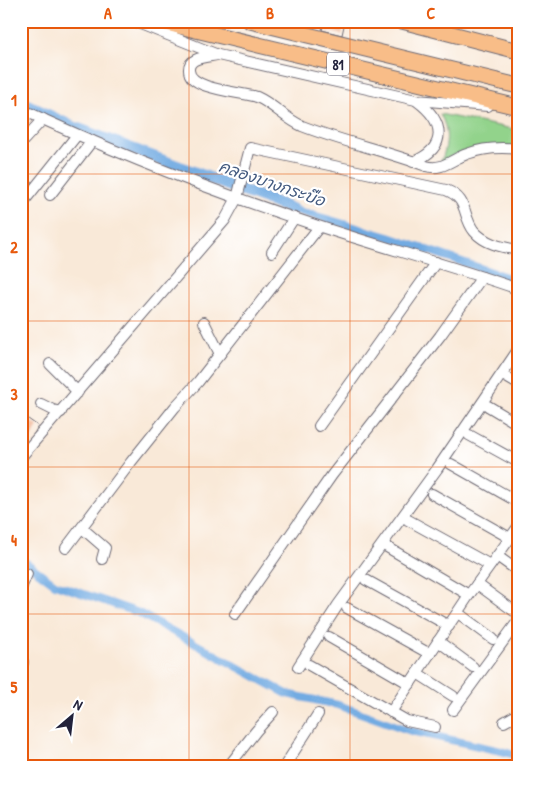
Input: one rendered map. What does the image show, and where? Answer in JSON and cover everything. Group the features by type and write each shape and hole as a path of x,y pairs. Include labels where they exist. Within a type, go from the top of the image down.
{"highway":[{"name":"81","path":"158,21 518,107"},
{"name":"81","path":"250,21 518,86"},
{"path":"402,21 518,51"}],"street":[{"path":"133,21 218,55 416,100 518,107"},
{"path":"218,55 194,60 189,67 190,75 197,82 206,86 257,98 301,125 413,162 436,168 443,167 467,154 480,150 497,148 518,149"},
{"path":"413,162 431,151 436,143 438,133 438,124 433,115 416,100"},
{"path":"21,109 77,135 237,198 518,289"},
{"path":"21,142 43,120"},
{"path":"21,205 77,135"},
{"path":"50,195 92,141"},
{"path":"21,457 225,220 237,198 250,148 452,192 460,200 470,225 478,235 495,244 518,250"},
{"path":"272,252 294,218"},
{"path":"66,548 131,462 220,354 319,226"},
{"path":"319,426 436,262"},
{"path":"235,614 332,475 440,336 482,277"},
{"path":"204,322 220,354"},
{"path":"298,666 338,605 437,469 518,350"},
{"path":"50,364 78,392"},
{"path":"506,377 518,384"},
{"path":"41,404 61,412"},
{"path":"488,406 518,424"},
{"path":"469,435 518,462"},
{"path":"451,464 518,502"},
{"path":"432,494 510,538"},
{"path":"408,520 490,565"},
{"path":"82,528 105,548 102,559"},
{"path":"391,712 469,595 518,528"},
{"path":"387,547 469,595"},
{"path":"497,556 518,571"},
{"path":"21,588 27,574"},
{"path":"366,580 449,626"},
{"path":"452,710 516,616 477,584"},
{"path":"347,608 430,654"},
{"path":"458,613 494,639"},
{"path":"329,637 410,684"},
{"path":"438,642 473,668"},
{"path":"21,659 23,662 21,668"},
{"path":"309,665 391,712 415,723 435,727"},
{"path":"417,673 453,696"},
{"path":"228,767 273,712"},
{"path":"284,767 318,714"},
{"path":"504,722 518,714"}],"green space":[{"path":"440,114 518,130 518,146 454,155 441,161 445,149 446,132"}],"building":[{"path":"324,21 345,21 342,35 322,30"},
{"path":"21,414 38,426 31,440 21,449"}],"waterway":[{"name":"คลองบางกระบือ","path":"21,102 68,125 292,209"},
{"name":"คลองบางกระบือ","path":"292,209 389,237 518,281"},
{"path":"21,559 55,584 139,613 287,694 338,705 411,731 518,756"}]}
